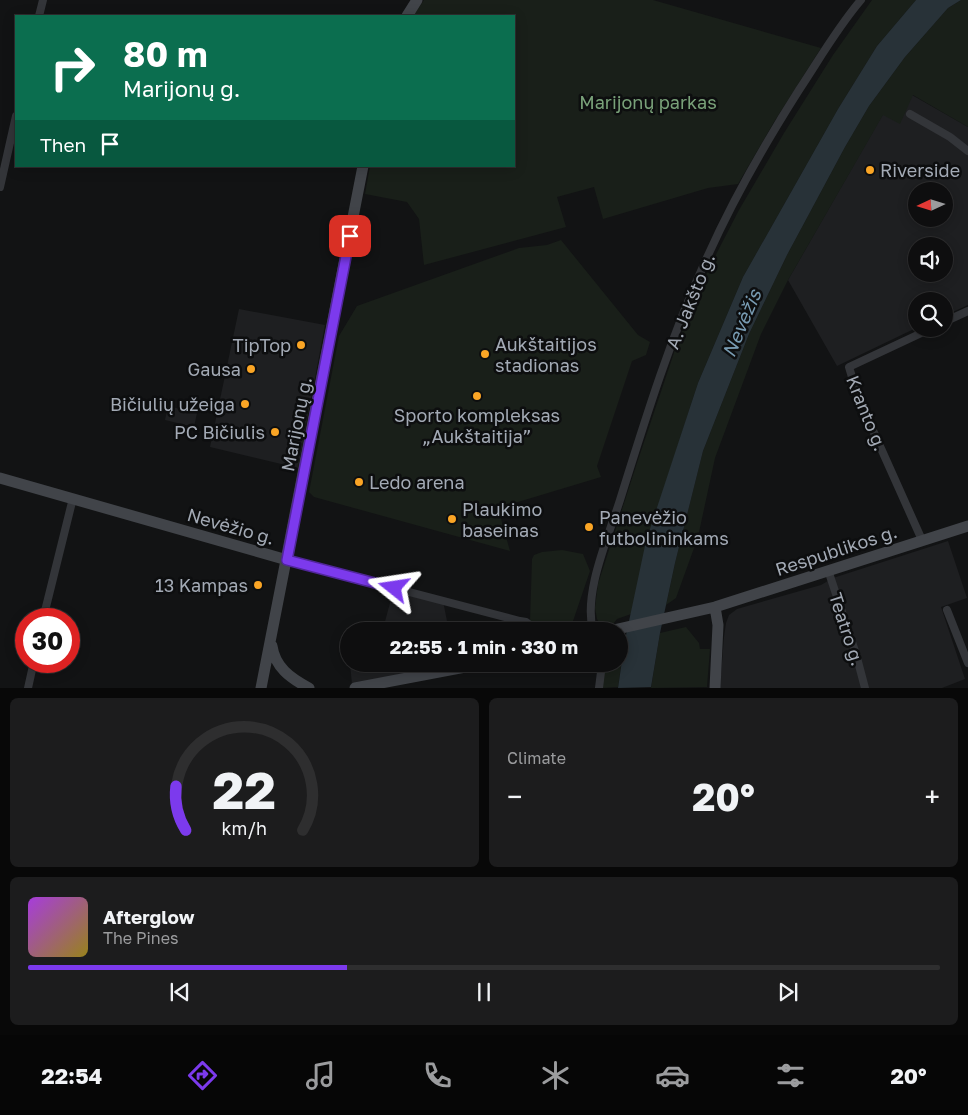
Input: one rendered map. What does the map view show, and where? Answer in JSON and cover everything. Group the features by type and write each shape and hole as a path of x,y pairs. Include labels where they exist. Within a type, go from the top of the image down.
{"main road":[{"path":"408,15 417,0"},
{"name":"Marijonų g.","path":"261,688 363,167"},
{"name":"Nevėžio g.","path":"0,478 287,560"},
{"name":"Respublikos g.","path":"628,627 715,607 968,526"},
{"path":"715,607 718,625 715,688"},
{"path":"271,642 273,655 277,663 285,672 308,688"},
{"path":"355,688 410,683 451,672"}],"street":[{"path":"39,15 43,0"},
{"name":"A. Jakšto g.","path":"590,622 590,603 596,576 660,378 704,262 777,126 826,49 861,0"},
{"path":"910,114 950,137 968,151"},
{"path":"0,187 15,120"},
{"path":"953,318 968,311"},
{"name":"Kranto g.","path":"913,337 849,368 858,397 922,540"},
{"path":"46,608 73,498"},
{"name":"Nevėžio g.","path":"287,560 526,622"},
{"name":"Teatro g.","path":"828,570 856,654 865,688"},
{"path":"947,610 968,663"},
{"path":"599,688 601,672"},
{"path":"28,688 31,673"}],"shaded area":[{"path":"912,95 968,127 968,305 953,312 953,292 908,292 908,332 837,366 788,280 883,114"},
{"path":"239,309 325,325 298,468 210,447"},
{"path":"168,406 197,413 194,427 165,420"},
{"path":"948,541 967,598 941,607 965,679 942,688 720,688 726,623 729,615 737,609 821,585 833,578"},
{"path":"394,588 443,601 447,622 385,622"},
{"path":"351,672 411,672 352,684"}],"green space":[{"name":"Marijonų parkas","path":"424,0 653,0 821,48 774,122 738,184 708,188 603,219 594,187 557,197 566,227 424,265 419,219 407,202 365,194 370,167 515,167 515,15 414,15"},
{"path":"872,0 916,0 877,46 838,109 743,277 698,383 647,541 631,614 617,619 615,622 599,622 595,608 598,584 677,344 709,268 739,210 833,55"},
{"path":"961,0 968,0 968,127 913,95 900,124 883,115 788,280 761,334 715,458 698,537 676,598 666,605 703,451 749,334 787,255 869,106 905,57 948,8"},
{"name":"Sporto kompleksas „Aukštaitija”","path":"561,240 638,335 650,342 646,355 632,361 597,466 601,477 498,508 510,551 314,497 309,492 339,336 357,306 519,248 547,245"},
{"path":"562,550 583,554 590,571 573,622 530,621 532,559 534,555 542,552"},
{"path":"686,627 699,643 700,649 710,649 707,687 651,688 660,633"},
{"path":"604,672 620,672 618,687 602,688"}],"water":[{"name":"Nevėžis","path":"916,0 961,0 948,8 905,57 869,106 787,255 749,334 703,451 675,563 651,687 618,688 620,672 628,672 628,626 646,541 698,383 743,277 838,109 877,46"}],"place":[{"name":"Riverside","path":"870,170"},
{"name":"TipTop","path":"301,345"},
{"name":"Aukštaitijos stadionas","path":"485,354"},
{"name":"Gausa","path":"251,369"},
{"name":"Sporto kompleksas „Aukštaitija”","path":"477,396"},
{"name":"Bičiulių užeiga","path":"245,404"},
{"name":"PC Bičiulis","path":"275,432"},
{"name":"Ledo arena","path":"359,482"},
{"name":"Plaukimo baseinas","path":"452,519"},
{"name":"Panevėžio futbolininkams","path":"589,527"},
{"name":"13 Kampas","path":"258,585"}],"route":[{"path":"350,236 287,560 394,588"}]}
